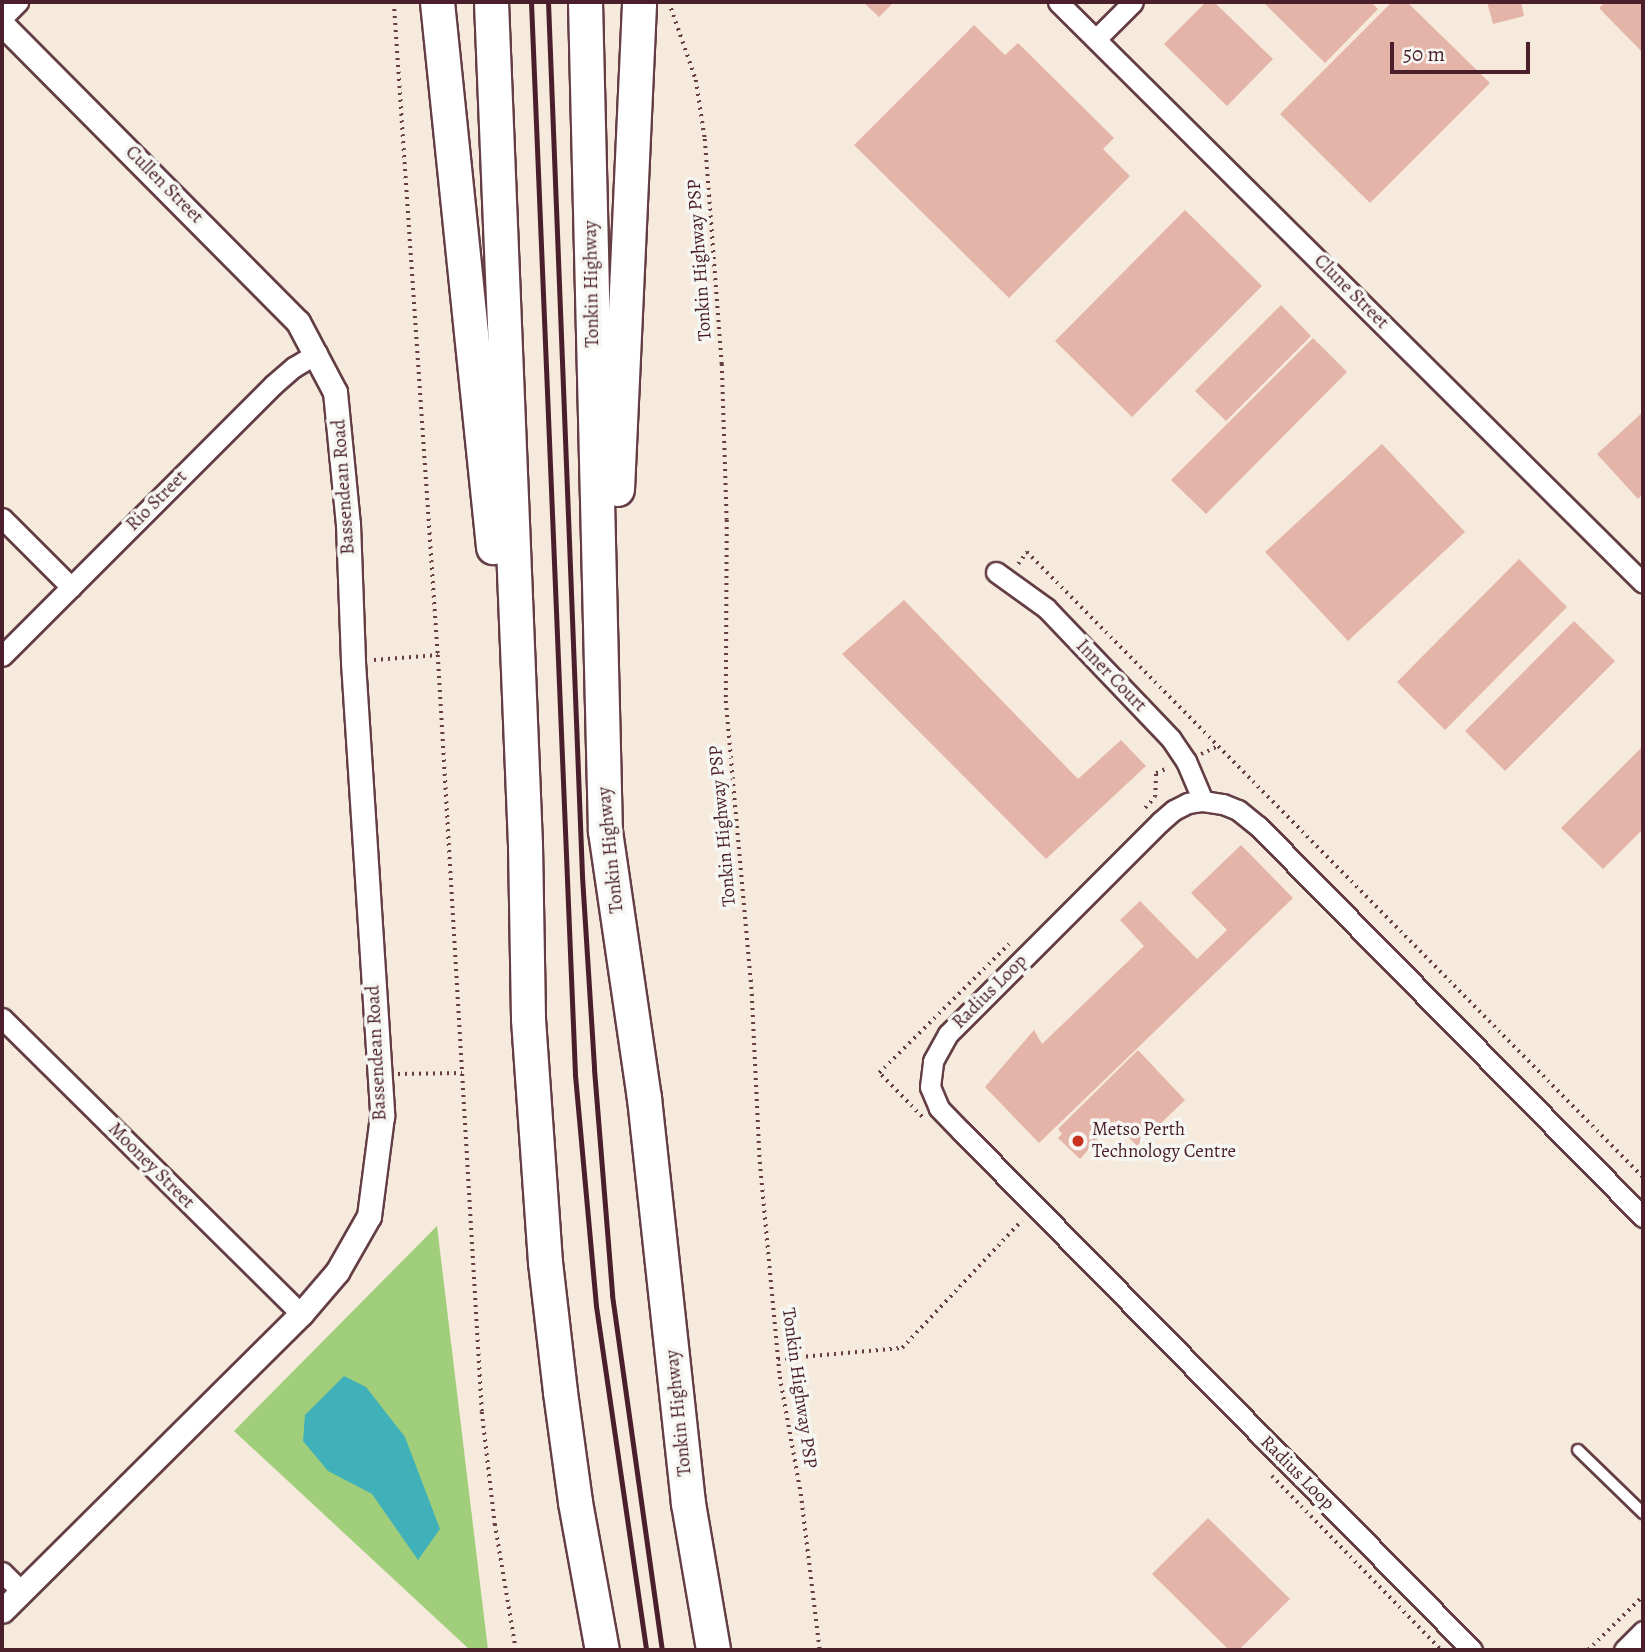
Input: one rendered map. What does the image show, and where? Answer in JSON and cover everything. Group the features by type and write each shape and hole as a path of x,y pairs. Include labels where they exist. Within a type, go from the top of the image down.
{"highway":[{"path":"438,2 525,845"},
{"path":"491,2 525,845 528,1019 545,1262 575,1502 602,1650"},
{"name":"Tonkin Highway","path":"585,2 605,831 644,1098 688,1503 713,1650"},
{"path":"639,2 631,224 613,557 623,810 644,1098"}],"street":[{"path":"2,18 18,2"},
{"name":"Clune Street","path":"1058,2 1643,583"},
{"path":"1096,39 1133,2"},
{"name":"Cullen Street","path":"2,24 255,276 298,322 317,353"},
{"name":"Rio Street","path":"2,656 273,385 294,367 317,353"},
{"name":"Bassendean Road","path":"2,1611 301,1314 337,1272 369,1216 382,1116 380,1074 341,434 335,392 317,353"},
{"path":"2,519 71,587"},
{"name":"Inner Court","path":"1002,575 1046,608 1171,738 1203,800"},
{"path":"1203,800 1238,810 1258,826 1643,1217"},
{"name":"Radius Loop","path":"1203,800 1174,810 1160,822 948,1034 933,1061 930,1087 939,1108 961,1131 1472,1650"},
{"name":"Mooney Street","path":"2,1018 301,1314"},
{"path":"2,1572 21,1591"},
{"path":"1624,1650 1643,1631"}],"lane":[{"path":"1578,1450 1643,1513"}],"path":[{"path":"394,2 438,655 482,1412 495,1524 516,1650"},
{"name":"Tonkin Highway PSP","path":"669,2 696,80 705,139 722,364 727,520 726,701 751,981 760,1162 778,1359 801,1493 820,1650"},
{"path":"1002,575 1027,552 1643,1177"},
{"path":"353,662 438,655"},
{"path":"1136,817 1155,797 1156,773"},
{"path":"927,1122 879,1073 1017,935"},
{"path":"380,1074 462,1073"},
{"path":"1013,1210 1032,1230"},
{"path":"778,1359 902,1348 1022,1220"},
{"path":"1266,1470 1441,1650"},
{"path":"1588,1650 1643,1596"}],"green space":[{"path":"437,1226 488,1650 470,1650 234,1431"}],"water":[{"path":"344,1376 366,1387 405,1437 440,1529 418,1560 372,1494 328,1471 303,1441 305,1415"}],"building":[{"path":"863,2 894,2 879,17"},
{"path":"1206,2 1214,2 1273,59 1227,106 1164,44"},
{"path":"1263,2 1371,2 1378,9 1325,63"},
{"path":"1392,2 1407,2 1490,83 1370,203 1280,114"},
{"path":"1487,2 1521,2 1524,16 1493,24"},
{"path":"1605,2 1643,2 1643,53 1599,8"},
{"path":"974,25 1005,55 1018,43 1114,138 1103,149 1130,176 1009,298 854,145"},
{"path":"1185,210 1262,286 1132,417 1055,341"},
{"path":"1281,305 1311,336 1226,421 1195,391"},
{"path":"1313,338 1347,372 1206,514 1171,480"},
{"path":"1643,412 1643,494 1638,499 1597,454"},
{"path":"1382,444 1465,532 1348,641 1265,552"},
{"path":"1519,559 1567,607 1445,730 1397,682"},
{"path":"904,600 1078,779 1121,740 1146,766 1046,859 842,654"},
{"path":"1574,621 1615,661 1505,771 1465,731"},
{"path":"1643,746 1643,829 1603,869 1561,828"},
{"path":"1241,845 1293,898 1039,1143 985,1087 1034,1030 1042,1044 1144,946 1120,920 1140,901 1197,959 1227,930 1191,893"},
{"path":"1138,1050 1185,1100 1137,1146 1114,1121 1080,1159 1058,1138 1062,1134 1058,1129"},
{"path":"1208,1518 1290,1599 1239,1650 1229,1650 1152,1574"}],"railway":[{"path":"531,2 575,1075 596,1306 646,1650"},
{"path":"548,2 582,876 594,1069 612,1295 662,1650"}],"place":[{"name":"Metso Perth Technology Centre","path":"1078,1141"}]}
